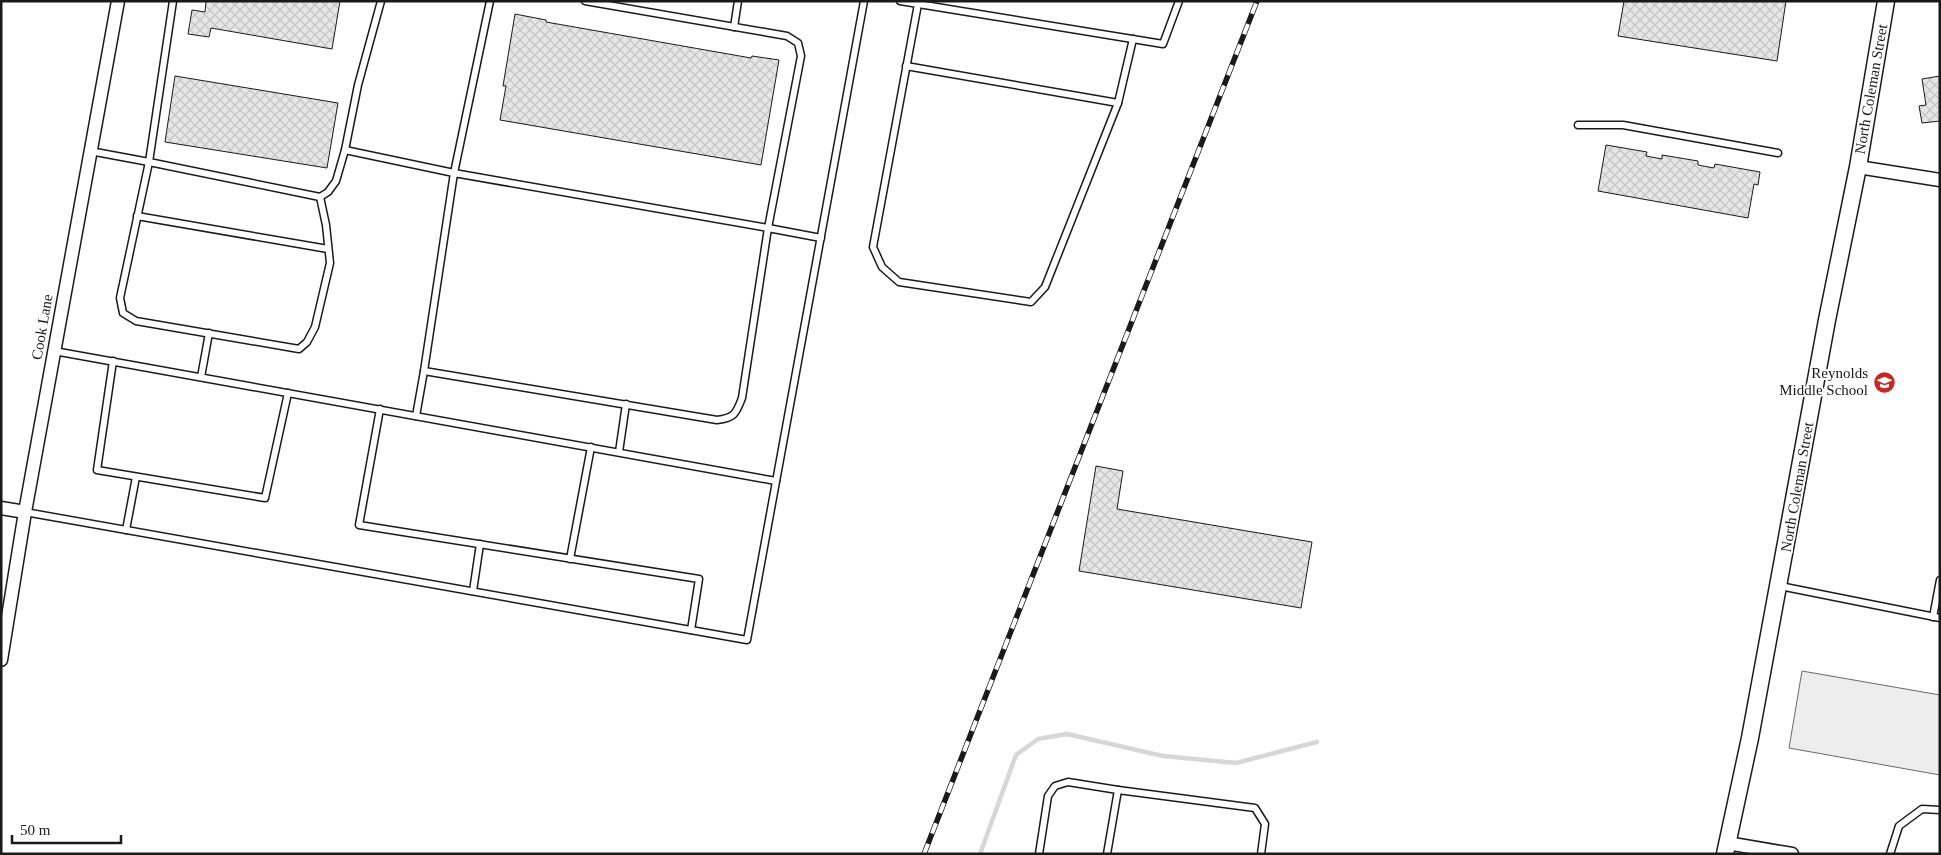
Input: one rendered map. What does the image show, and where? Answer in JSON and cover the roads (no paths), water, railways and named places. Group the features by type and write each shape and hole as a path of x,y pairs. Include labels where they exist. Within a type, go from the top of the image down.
{"street":[{"name":"Cook Lane","path":"1,660 25,512 118,1"},
{"name":"North Coleman Street","path":"1726,848 1750,738 1827,320 1858,167 1886,1"},
{"path":"1858,167 1940,180"},
{"path":"1,508 25,512"},
{"path":"1726,848 1792,854"}],"lane":[{"path":"173,1 149,162 120,298 123,313 136,321 299,349 307,342 315,327 330,263 326,225 320,197"},
{"path":"90,151 320,197 328,192 336,181 345,150 358,85 381,1"},
{"path":"416,416 454,173 490,1"},
{"path":"424,371 717,420 730,418 737,411 742,398 768,228 801,56 798,43 787,36 586,1"},
{"path":"734,27 738,1"},
{"path":"25,512 747,640 864,1"},
{"path":"900,1 1163,44 1179,1"},
{"path":"918,4 873,246 882,268 899,282 1031,302 1045,287 1118,103 1133,39"},
{"path":"906,66 1118,103"},
{"path":"1578,125 1624,125 1778,153"},
{"path":"345,150 454,173 820,238"},
{"path":"137,216 328,249"},
{"path":"201,377 209,333"},
{"path":"54,351 776,481"},
{"path":"113,361 97,470 265,498 288,393"},
{"path":"619,452 626,404"},
{"path":"380,409 359,525 699,579 691,630"},
{"path":"570,558 591,447"},
{"path":"126,530 136,477"},
{"path":"473,591 480,544"},
{"path":"1778,586 1936,618 1940,580"},
{"path":"1039,854 1048,796 1055,786 1068,782 1255,808 1265,824 1261,854"},
{"path":"1107,854 1118,790"},
{"path":"1890,854 1899,826 1922,809 1940,810"}],"waterway":[{"path":"980,854 1016,755 1038,739 1067,734 1163,756 1236,763 1317,742"}],"railway":[{"path":"924,854 1257,1"}],"place":[{"name":"Reynolds Middle School","path":"1884,382"}]}
